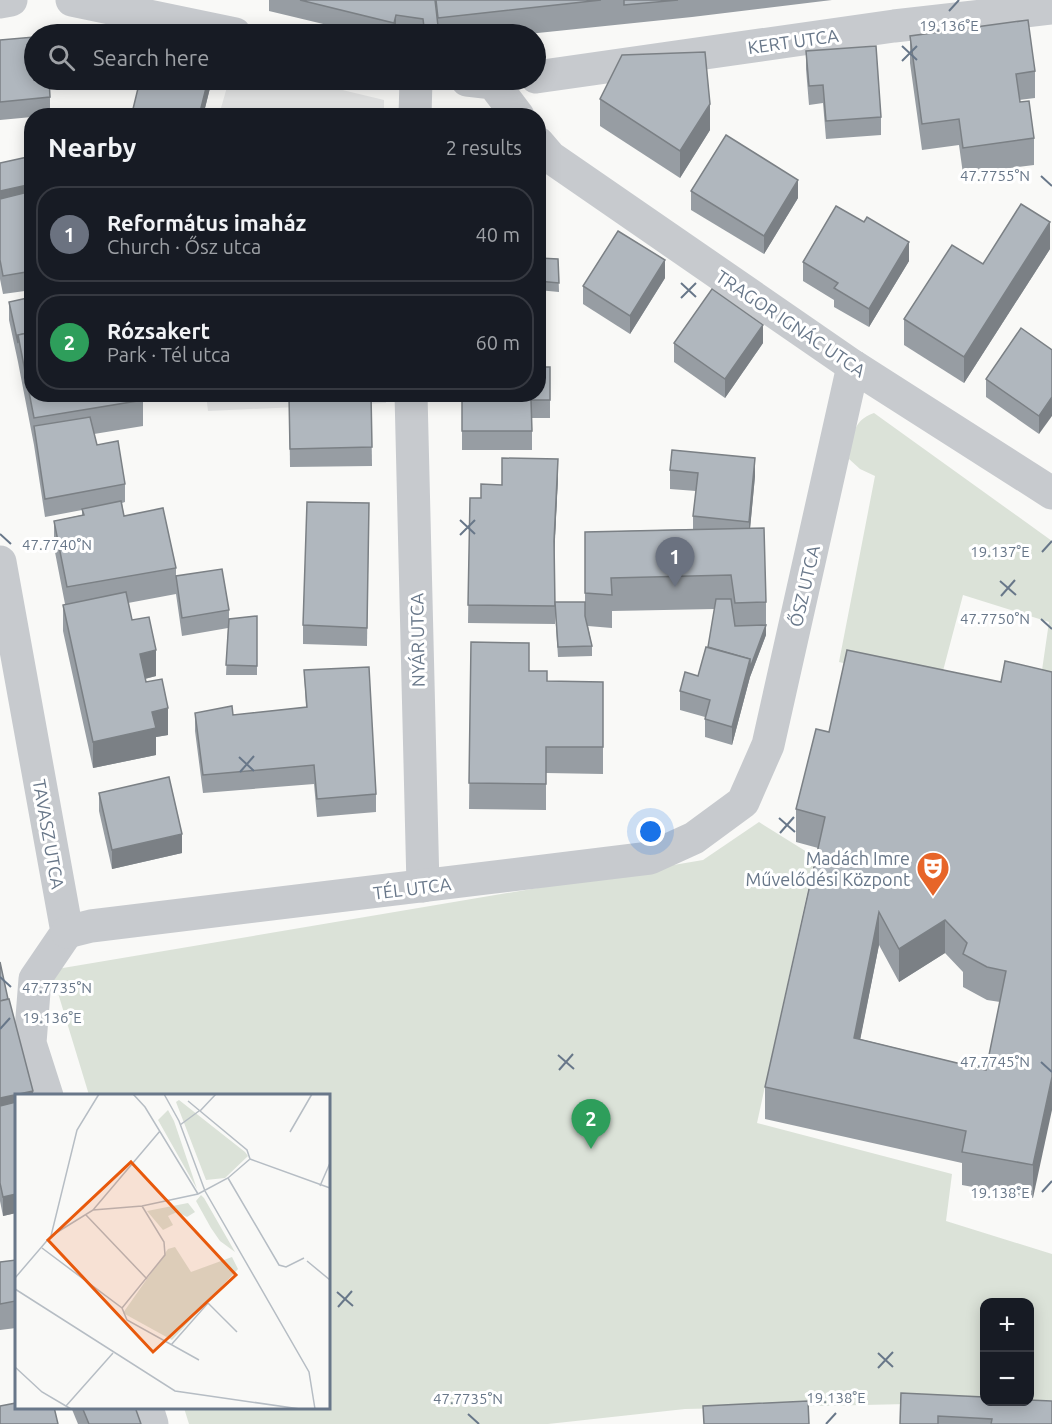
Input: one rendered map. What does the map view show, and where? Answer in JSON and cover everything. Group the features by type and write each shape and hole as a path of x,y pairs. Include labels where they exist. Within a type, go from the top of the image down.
{"street":[{"path":"0,2 11,0"},
{"path":"72,0 187,24"},
{"name":"KERT UTCA","path":"546,76 894,26 1052,8"},
{"path":"415,108 416,90"},
{"path":"499,90 512,108"},
{"name":"TRAGOR IGNÁC UTCA","path":"546,152 853,366 1052,493"},
{"name":"ŐSZ UTCA","path":"743,802 768,745 853,366"},
{"name":"NYÁR UTCA","path":"411,402 423,886"},
{"name":"TAVASZ UTCA","path":"0,562 67,932"},
{"name":"TÉL UTCA","path":"67,932 91,926 650,858 694,838 743,802"},
{"path":"47,1094 30,1044 35,979 67,932"},
{"path":"148,1409 152,1424"}],"shaded area":[{"path":"226,90 342,90 384,100 384,108 221,108"},
{"path":"207,402 386,402 386,403 208,411"},
{"path":"874,413 1052,541 1052,681 1041,677 1049,622 963,595 939,686 839,662 875,476 860,469 849,459 852,438 857,425"},
{"path":"759,822 815,857 757,1123 952,1174 946,1221 1052,1254 1052,1400 1034,1401 1034,1298 980,1298 980,1402 685,1409 548,1424 189,1424 184,1409 330,1409 330,1094 89,1094 51,970 703,860"}],"building":[{"path":"300,0 435,0 438,24 424,24 423,19 396,15 394,23"},
{"path":"436,0 601,0 438,18"},
{"path":"624,0 678,0 624,5"},
{"path":"1028,20 1035,71 1016,74 1020,102 1029,101 1034,138 963,148 959,119 922,124 910,36"},
{"path":"24,38 24,90 50,90 50,97 0,102 0,40"},
{"path":"876,46 881,117 826,121 823,85 809,86 806,51"},
{"path":"705,52 710,104 680,151 600,99 622,55"},
{"path":"138,90 206,90 201,108 133,108"},
{"path":"726,135 798,180 764,236 691,191"},
{"path":"24,158 24,186 0,191 0,163"},
{"path":"24,193 24,272 3,276 0,260 0,199"},
{"path":"1021,204 1050,222 964,357 904,319 952,245 983,264"},
{"path":"836,206 864,222 867,217 909,242 869,309 834,288 838,283 803,262"},
{"path":"618,231 665,260 630,316 583,286"},
{"path":"546,258 558,259 559,283 546,282"},
{"path":"712,289 763,325 725,379 674,343"},
{"path":"24,299 24,334 18,335 18,343 9,302"},
{"path":"1021,328 1052,350 1052,397 1039,416 986,379"},
{"path":"24,334 24,366 18,335"},
{"path":"546,367 550,367 550,400 546,400"},
{"path":"31,402 131,402 34,418"},
{"path":"289,402 371,402 372,447 290,449"},
{"path":"462,402 531,402 532,431 462,431"},
{"path":"90,417 97,445 118,441 125,484 45,499 34,426"},
{"path":"672,450 755,458 749,522 693,516 698,473 670,470"},
{"path":"502,458 558,459 554,541 555,606 468,605 470,498 481,498 481,484 502,485"},
{"path":"121,501 124,516 163,508 176,568 67,587 54,521 84,515 82,509"},
{"path":"307,502 369,503 367,628 303,625"},
{"path":"764,528 766,602 735,603 731,575 611,578 612,595 585,593 585,532"},
{"path":"222,569 229,610 182,618 176,576"},
{"path":"126,592 132,620 149,617 156,650 140,654 146,682 162,679 168,708 152,712 156,728 93,742 63,605"},
{"path":"716,599 731,599 735,626 766,625 750,668 750,659 708,647"},
{"path":"555,602 585,602 585,616 592,646 558,647"},
{"path":"257,616 257,666 226,665 229,619"},
{"path":"471,642 529,643 529,671 547,671 547,681 603,682 603,747 546,747 546,784 469,783"},
{"path":"706,647 750,659 732,727 705,719 710,700 680,691 685,672 698,676"},
{"name":"Madách Imre Művelődési Központ","path":"847,650 1001,682 1005,661 1052,672 1052,1077 1033,1165 962,1152 966,1131 765,1087 825,817 796,809 816,729 829,732","holes":["879,912 899,949 945,920 967,943 963,954 987,967 1006,971 986,1070 854,1038"]},
{"path":"369,667 376,794 317,799 314,765 203,775 195,713 232,706 233,715 307,707 304,670"},
{"path":"169,777 182,834 112,850 99,793"},
{"path":"0,962 8,999 0,1001"},
{"path":"9,999 33,1091 0,1098 0,1001"},
{"path":"15,1102 15,1194 3,1197 0,1183 0,1106"},
{"path":"15,1260 15,1301 0,1304 0,1262"},
{"path":"901,1393 980,1397 980,1406 1034,1406 1034,1400 1052,1401 1052,1424 991,1424 992,1419 938,1416 938,1424 900,1424"},
{"path":"808,1401 809,1424 704,1424 703,1406"},
{"path":"15,1403 15,1409 54,1409 58,1424 0,1424 0,1406"},
{"path":"83,1409 136,1409 141,1424 89,1424"}],"place":[{"name":"Református imaház","path":"675,587"},
{"name":"Madách Imre Művelődési Központ","path":"933,897"},
{"name":"Rózsakert","path":"591,1149"}]}
